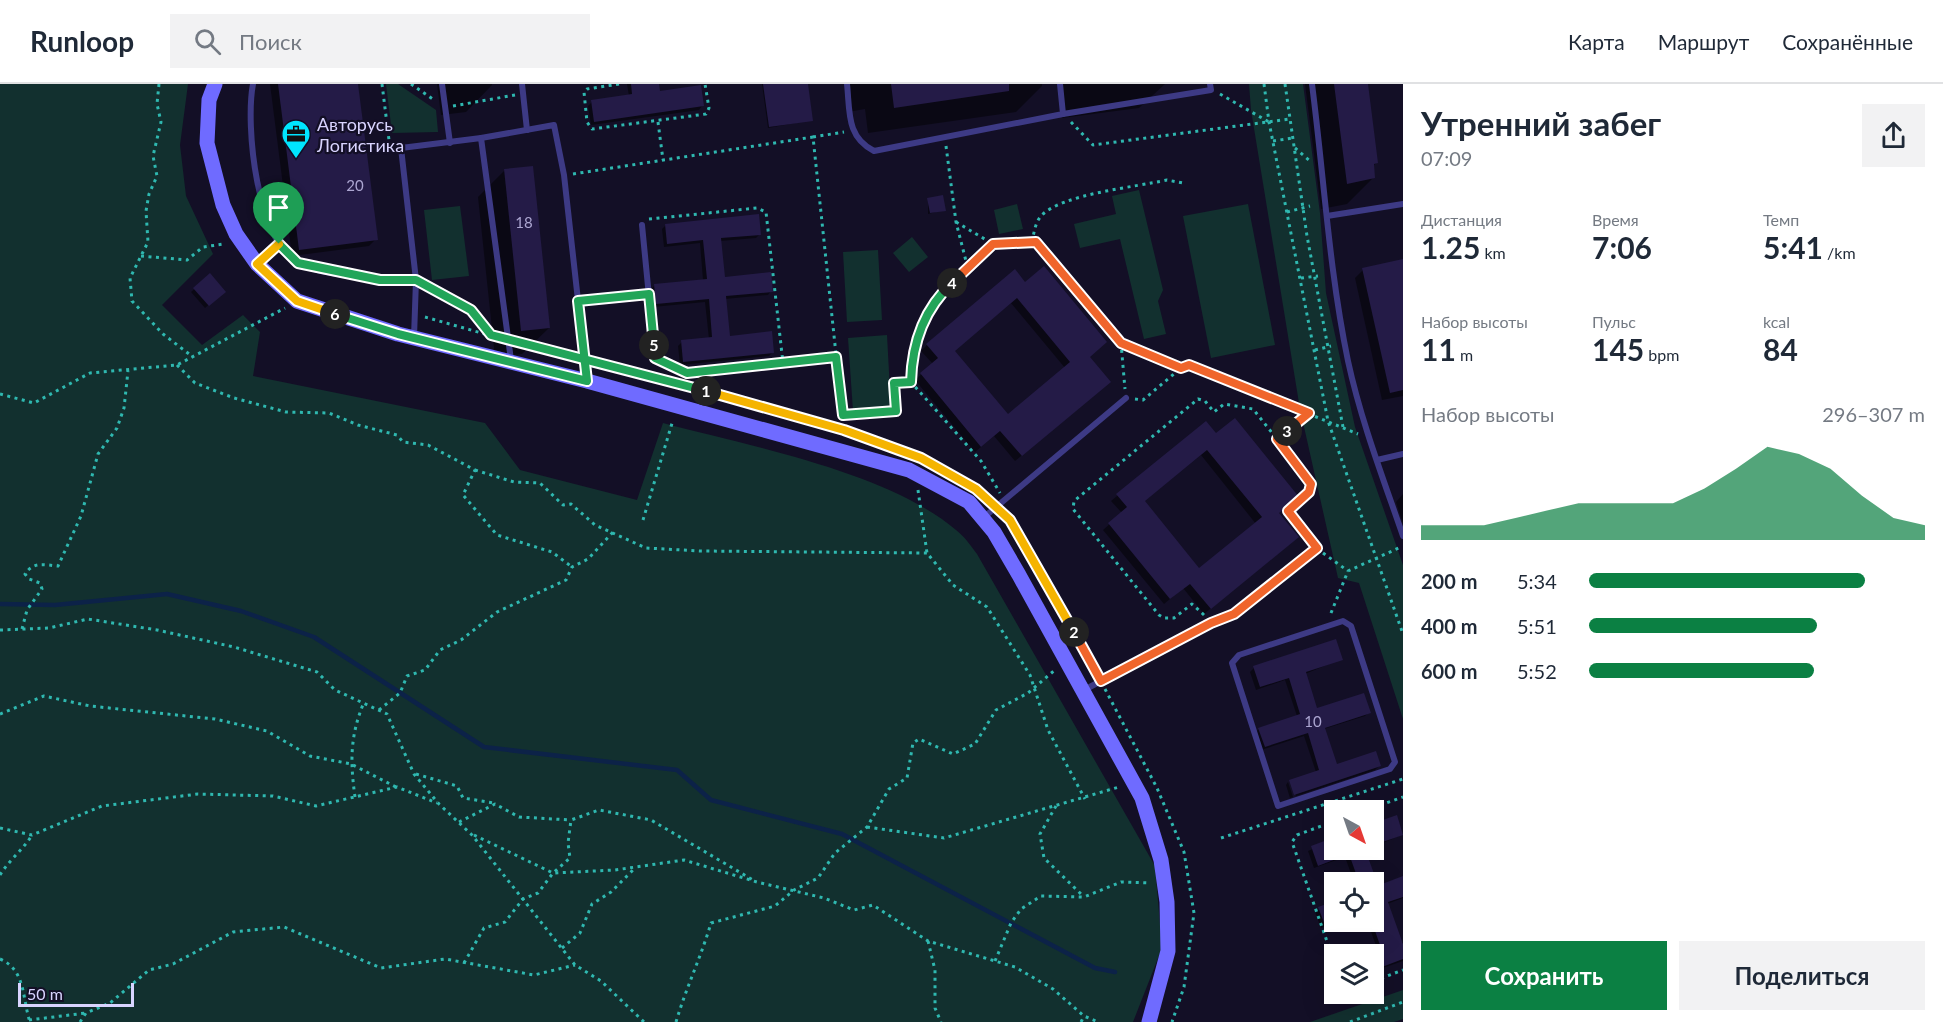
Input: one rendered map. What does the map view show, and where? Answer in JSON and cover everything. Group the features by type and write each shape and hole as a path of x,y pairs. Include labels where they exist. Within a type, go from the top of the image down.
{"street":[{"path":"215,84 209,100 207,143 223,205 236,234 257,264 297,301 414,338 587,381 909,470 969,502 1009,558 1142,798 1161,860 1167,902 1168,951 1149,1022"}],"lane":[{"path":"253,84 249,104 252,148 261,200 279,244 298,263 380,280 416,280"},
{"path":"442,84 450,143"},
{"path":"522,84 527,130"},
{"path":"847,84 852,131 861,145 874,151 1210,87"},
{"path":"1060,84 1063,114"},
{"path":"1312,84 1327,216 1329,255 1348,362 1368,438 1403,536"},
{"path":"414,338 417,314 416,280 401,148 450,143 555,125 564,175 587,381"},
{"path":"481,138 511,363"},
{"path":"1327,216 1403,204"},
{"path":"642,225 655,358"},
{"path":"257,264 279,244"},
{"path":"578,301 649,294"},
{"path":"982,518 1126,398"},
{"path":"1377,460 1403,454"},
{"path":"1083,690 1211,623 1234,614 1317,548"},
{"path":"1343,621 1350,623 1395,762 1390,769 1278,806 1232,663 1239,655 1326,626 1343,621"}],"path":[{"path":"159,84 157,104 161,122 153,156 157,176 149,194 146,211 148,242 130,278 132,301 163,334 193,357"},
{"path":"382,84 389,140 401,148"},
{"path":"411,84 445,107 523,93"},
{"path":"619,84 587,89 584,92 589,126 597,130 706,114 709,108 705,84"},
{"path":"1264,84 1269,122 1328,421 1403,634"},
{"path":"1285,84 1303,208 1343,427"},
{"path":"1210,87 1269,122"},
{"path":"1063,114 1093,144 1290,119"},
{"path":"658,122 663,160"},
{"path":"564,175 852,131"},
{"path":"813,137 844,430"},
{"path":"945,138 956,222 968,269"},
{"path":"1273,141 1293,138"},
{"path":"1032,242 1036,224 1057,204 1167,180 1182,183"},
{"path":"1287,212 1310,206"},
{"path":"642,225 647,219 757,208 766,212 769,219 783,363"},
{"path":"956,222 993,244 1036,242 1121,343 1181,368"},
{"path":"141,256 187,260 203,247 229,243"},
{"path":"993,244 943,291 924,321 915,347 911,382 981,461 1003,500"},
{"path":"1301,279 1316,276"},
{"path":"416,280 471,310 491,335"},
{"path":"0,394 34,403 90,373 177,365 286,307"},
{"path":"417,314 844,430 910,454"},
{"path":"1121,343 1126,398"},
{"path":"1315,350 1329,346"},
{"path":"655,358 687,373 836,357"},
{"path":"177,365 195,383 234,398 286,412 329,413 358,425 397,435 403,442 428,445 475,470 514,482 540,483 563,504 572,504 595,525 646,548 927,553"},
{"path":"1143,400 1181,368 1189,365 1368,438"},
{"path":"22,629 27,610 42,589 40,583 29,579 26,574 36,564 58,566 81,516 84,496 98,454 117,428 126,397 128,371"},
{"path":"843,415 896,411 894,383 911,382"},
{"path":"1211,623 1196,604 1190,605 1174,618 1164,618 1159,615 1073,509 1074,501 1198,399 1205,401 1214,412 1224,404 1253,409 1311,484 1309,492 1288,511 1317,548 1348,571"},
{"path":"1277,439 1309,413"},
{"path":"643,520 674,418"},
{"path":"475,470 463,495 497,535 552,552 572,567"},
{"path":"918,490 927,553 953,585 987,607 1030,675 1048,730 1084,799"},
{"path":"996,506 1010,520 1101,681 1157,788 1184,852 1194,912 1184,987 1172,1022"},
{"path":"379,710 400,693 407,676 425,670 440,650 461,640 497,612 566,580 572,567 588,559 613,532"},
{"path":"1326,626 1348,571 1403,546"},
{"path":"0,630 49,628 88,620 157,630 234,647 317,672 335,690 387,714 414,774 439,804 472,834 575,965 601,981 644,1022"},
{"path":"676,1022 687,987 701,958 711,923 775,906 794,890 818,878 835,853 867,827 889,789 907,778 914,743 918,739 952,754 975,744 996,710 1034,689 1057,668"},
{"path":"0,714 44,696 90,706 215,719 267,731 310,756 351,764 397,787 439,804"},
{"path":"355,797 351,764 354,726 364,702"},
{"path":"414,774 457,786 464,798 495,804 519,817 571,819 599,810 651,820 757,882"},
{"path":"1221,838 1403,779"},
{"path":"867,827 944,838 1084,799 1122,786"},
{"path":"0,828 32,835 102,806 187,795 273,796 316,806 397,787"},
{"path":"1384,804 1403,797"},
{"path":"459,822 495,804"},
{"path":"1056,806 1040,834 1044,858 1084,897"},
{"path":"464,963 484,928 505,922 523,899 538,893 553,873 570,858 568,843 571,819"},
{"path":"1324,825 1297,835 1292,842 1328,944"},
{"path":"472,834 553,873 635,867 684,860 757,882 824,898 854,910 873,905 928,941 1015,967 1053,989 1084,1016 1098,1022"},
{"path":"0,875 5,867 23,851 32,835"},
{"path":"562,948 580,933 592,904 611,892 635,867"},
{"path":"995,961 1004,936 1021,909 1041,896 1084,897 1121,882 1152,883"},
{"path":"0,959 11,964 24,986 29,1021 86,1013 110,1003 149,970 173,963 233,932 284,927 381,968 446,959 534,975 575,965"},
{"path":"928,941 935,970 935,1008 941,1022"},
{"path":"1384,977 1403,970"},
{"path":"1350,1022 1403,1002"},
{"path":"80,1022 86,1013"},
{"path":"1082,1022 1084,1016"}],"green space":[{"path":"0,84 188,84 180,145 186,196 213,254 162,305 202,345 243,315 260,332 253,376 485,423 520,470 637,500 663,423 816,463 856,477 894,492 927,510 959,532 977,554 1155,866 1162,948 1133,1022 0,1022"},
{"path":"386,84 398,84 436,110 438,132 392,133"},
{"path":"1249,84 1303,84 1320,213 1326,293 1355,427 1403,565 1403,719 1359,583 1338,578 1300,409 1251,110"},
{"path":"1139,190 1163,290 1158,301 1166,334 1144,339 1120,239 1080,248 1074,224 1116,214 1112,196"},
{"path":"1017,204 1023,229 999,234 994,210"},
{"path":"1248,204 1275,345 1211,358 1183,216"},
{"path":"460,206 469,276 432,280 424,210"},
{"path":"912,237 928,257 909,272 893,253"},
{"path":"878,250 882,320 847,322 843,252"},
{"path":"887,335 891,409 853,411 848,338"},
{"path":"1403,990 1403,1019 1394,1022 1310,1022 1362,1004 1384,1004 1384,997"}],"building":[{"path":"278,84 358,84 378,240 299,250"},
{"path":"631,84 659,84 660,91 701,85 704,106 594,122 591,100 632,94"},
{"path":"763,84 808,84 813,121 769,127"},
{"path":"891,84 1009,84 1009,91 894,108"},
{"path":"1334,84 1368,84 1378,163 1374,164 1375,178 1347,184"},
{"path":"533,166 550,328 521,331 504,169"},
{"path":"943,195 946,211 930,213 927,198"},
{"path":"759,214 761,235 721,238 725,277 771,272 773,292 726,296 730,336 772,331 774,353 683,362 681,340 712,337 709,299 656,304 654,284 707,279 703,240 667,244 665,224"},
{"path":"1403,259 1403,390 1390,393 1362,268"},
{"path":"1044,266 1107,342 1090,357 1111,382 1022,456 1000,431 981,447 920,373 938,358 926,344 1015,269 1025,282","holes":["1017,298 1070,362 1008,414 955,351"]},
{"path":"210,273 226,292 209,306 193,288"},
{"path":"1235,418 1299,497 1279,513 1299,537 1211,609 1190,584 1170,599 1108,523 1127,507 1116,494 1206,421 1216,433","holes":["1207,450 1262,517 1199,568 1145,501"]},
{"path":"1336,639 1343,660 1306,672 1317,708 1364,693 1371,713 1325,728 1337,764 1376,751 1381,766 1294,795 1289,780 1319,770 1308,733 1265,747 1258,728 1300,714 1289,678 1260,687 1253,666"},
{"path":"1397,815 1403,835 1384,842 1384,820"},
{"path":"1324,841 1324,860 1334,860 1318,866 1311,846"},
{"path":"1351,860 1369,860 1373,872 1355,872"},
{"path":"1403,876 1403,897 1388,902 1403,944 1403,959 1384,966 1384,944 1380,944 1375,932 1384,932 1384,883"},
{"path":"1324,905 1324,922 1318,907"}],"waterway":[{"path":"0,604 55,605 167,594 241,611 314,637 484,747 677,770 711,800 842,834 1095,968 1115,972"}],"place":[{"name":"Авторусь Логистика","path":"296,160"}],"route":[{"path":"279,244 257,264 297,301 398,334 587,381 585,358 578,301 649,294 655,358 687,373 836,357 843,415 896,411 894,383 911,382 911,364 924,321 943,291 993,244 1036,242 1121,343 1181,368 1189,365 1309,413 1277,439 1310,479 1309,492 1288,511 1317,548 1234,614 1211,623 1101,681 1010,520 976,489 921,458 844,430 585,358 491,335 471,310 416,280 380,280 328,271 298,263 279,244"}]}
